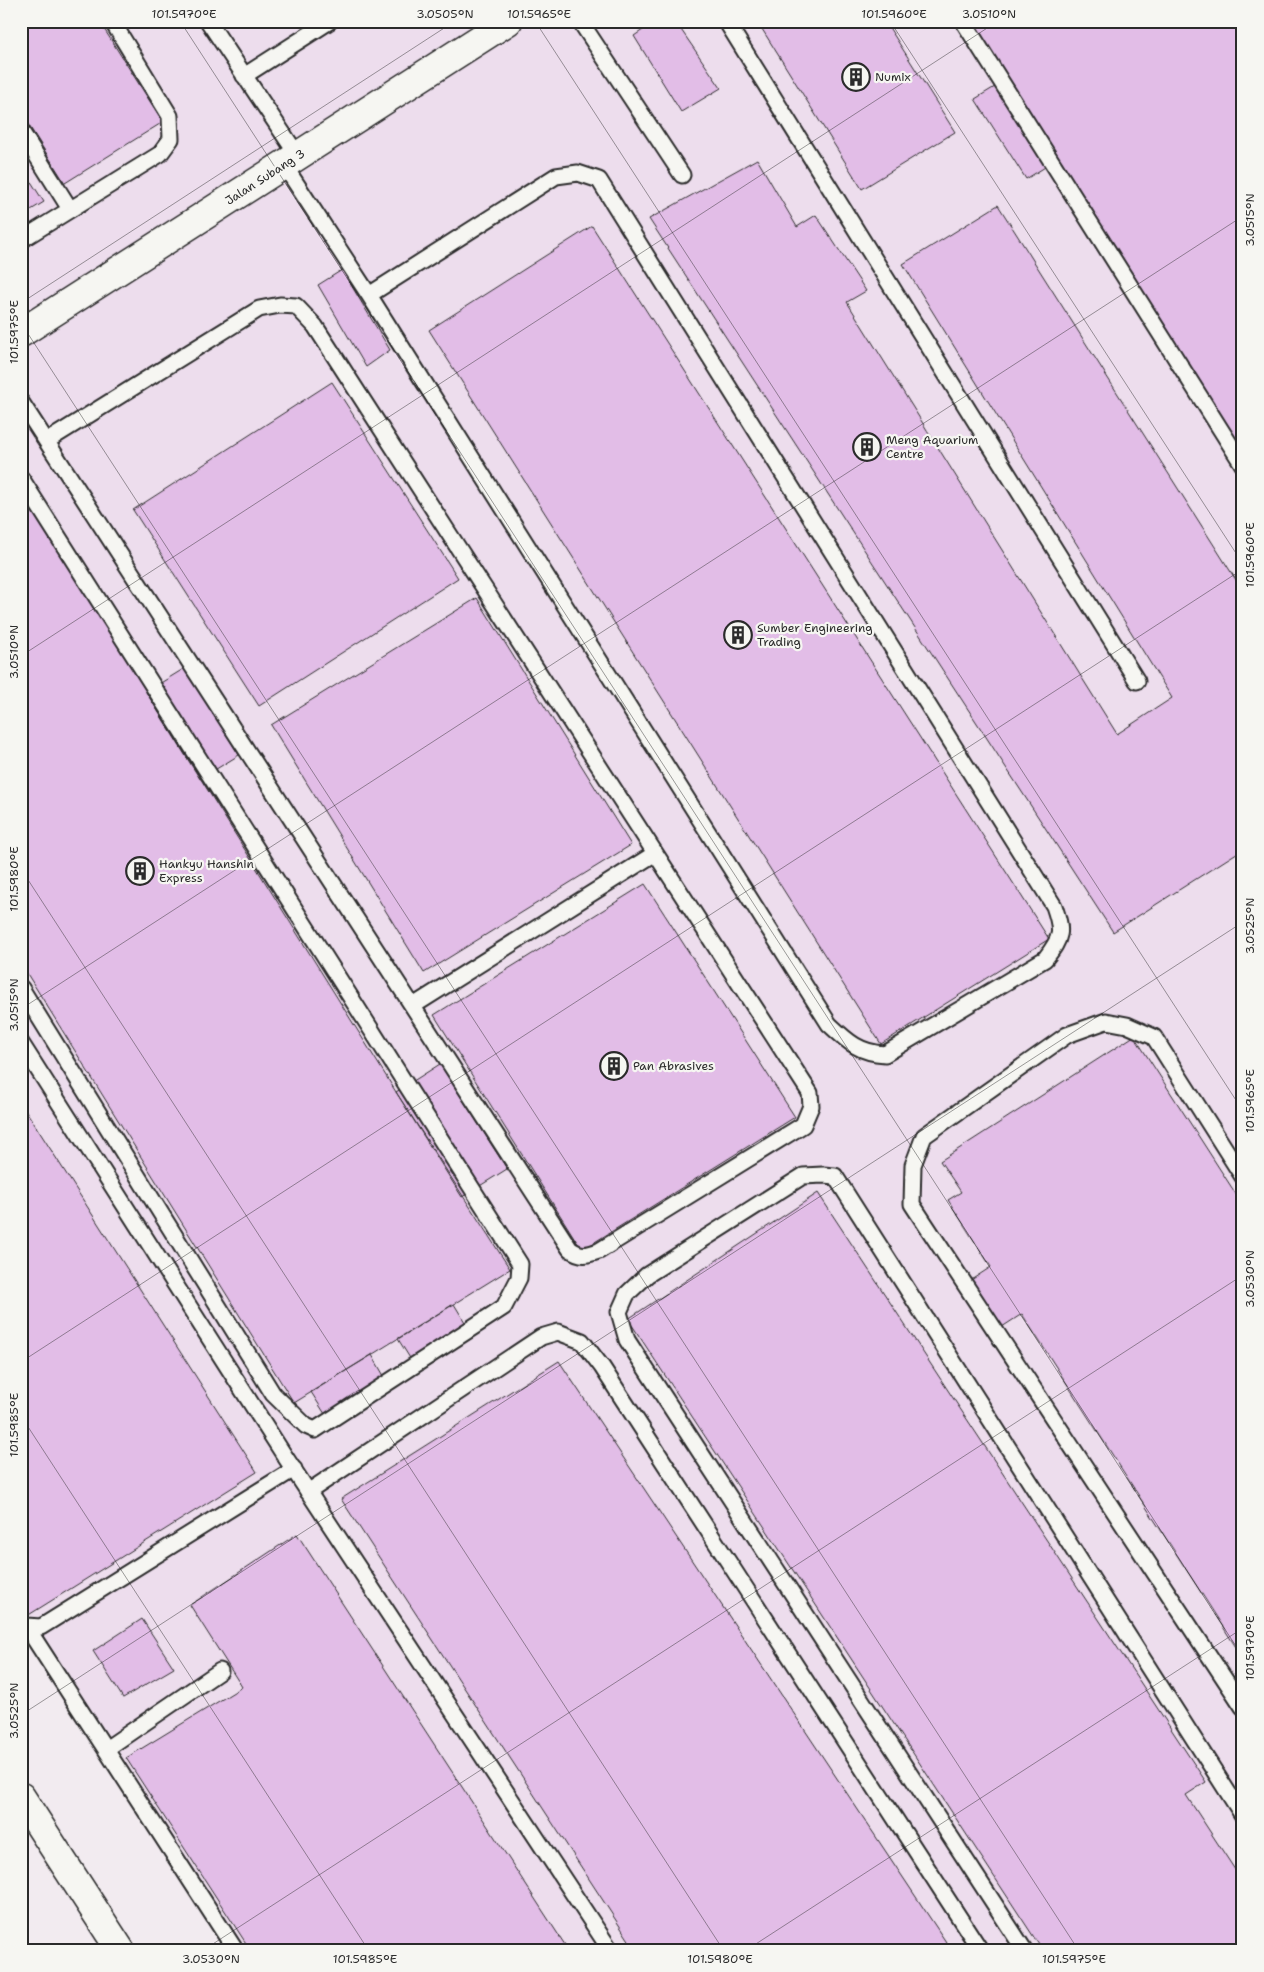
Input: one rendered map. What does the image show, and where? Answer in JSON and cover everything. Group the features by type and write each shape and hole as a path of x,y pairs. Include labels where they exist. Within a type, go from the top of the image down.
{"street":[{"name":"Jalan Subang 3","path":"21,333 508,21"},
{"path":"21,1797 121,1951"}],"lane":[{"path":"21,240 160,154 171,139 170,116 112,21"},
{"path":"208,21 244,76 369,295 829,1024 850,1044 871,1054 885,1054 1045,959 1058,942 1060,924 1054,906 599,180 578,173 556,176 369,295"},
{"path":"244,76 330,21"},
{"path":"580,21 682,175"},
{"path":"726,21 1137,681"},
{"path":"963,21 1243,465"},
{"path":"21,131 70,209"},
{"path":"21,402 567,1245 576,1254 585,1256 599,1251 803,1125 812,1106 810,1093 315,326 296,306 280,305 259,309 47,441"},
{"path":"21,478 520,1264 519,1278 504,1307 315,1430 306,1426 273,1394 21,988"},
{"path":"412,1006 654,854"},
{"path":"1243,1178 1154,1037 1127,1025 1106,1021 1067,1035 924,1136 913,1165 912,1204 1243,1707"},
{"path":"21,1043 308,1492 611,1951"},
{"path":"1025,1951 627,1340 619,1312 627,1294 647,1275 803,1176 823,1174 835,1176 1243,1816"},
{"path":"308,1492 541,1337 558,1332 582,1341 608,1376 981,1951"},
{"path":"24,1625 41,1627 294,1469"},
{"path":"24,1625 236,1951"},
{"path":"106,1750 220,1671"}],"shaded area":[{"path":"21,21 1243,21 1243,1951 234,1951 21,1618"}],"building":[{"path":"21,21 99,21 163,122 65,183 21,113"},
{"path":"656,21 675,21 721,88 681,112 634,36"},
{"name":"Numix","path":"757,21 885,21 955,132 862,189"},
{"path":"971,21 1243,21 1243,453"},
{"path":"1008,79 1058,159 1026,179 975,99"},
{"name":"Meng Aquarium Centre","path":"757,159 797,227 816,215 866,291 847,302 1117,734 1172,698 903,264 998,205 1243,591 1243,849 1113,932 649,219"},
{"path":"21,166 44,202 21,216"},
{"name":"Sumber Engineering Trading","path":"592,226 1049,939 881,1044 429,330"},
{"path":"342,270 390,350 366,367 318,285"},
{"path":"332,382 458,578 259,706 133,510"},
{"name":"Hankyu Hanshin Express","path":"33,510 396,1092 510,1269 294,1403 21,964 21,517"},
{"path":"477,598 631,845 424,973 271,725"},
{"path":"185,668 239,755 200,779 146,692"},
{"name":"Pan Abrasives","path":"645,884 795,1117 582,1250 434,1015"},
{"path":"1134,1036 1243,1205 1243,1658 1022,1314 1002,1327 971,1280 991,1267 948,1200 961,1192 940,1161"},
{"path":"440,1064 507,1169 462,1197 396,1092"},
{"path":"21,1103 257,1472 27,1616 21,1608"},
{"path":"818,1193 1206,1782 1186,1795 1243,1882 1243,1951 1043,1951 628,1319"},
{"path":"454,1304 474,1337 418,1371 398,1339"},
{"path":"372,1355 391,1388 332,1425 311,1392"},
{"path":"559,1361 952,1951 636,1951 341,1499"},
{"path":"297,1534 569,1951 251,1951 126,1758 242,1687 190,1605"},
{"path":"142,1619 174,1668 123,1698 93,1651"}],"place":[{"name":"Numix","path":"856,77"},
{"name":"Meng Aquarium Centre","path":"867,447"},
{"name":"Sumber Engineering Trading","path":"738,635"},
{"name":"Hankyu Hanshin Express","path":"140,871"},
{"name":"Pan Abrasives","path":"614,1066"}]}
